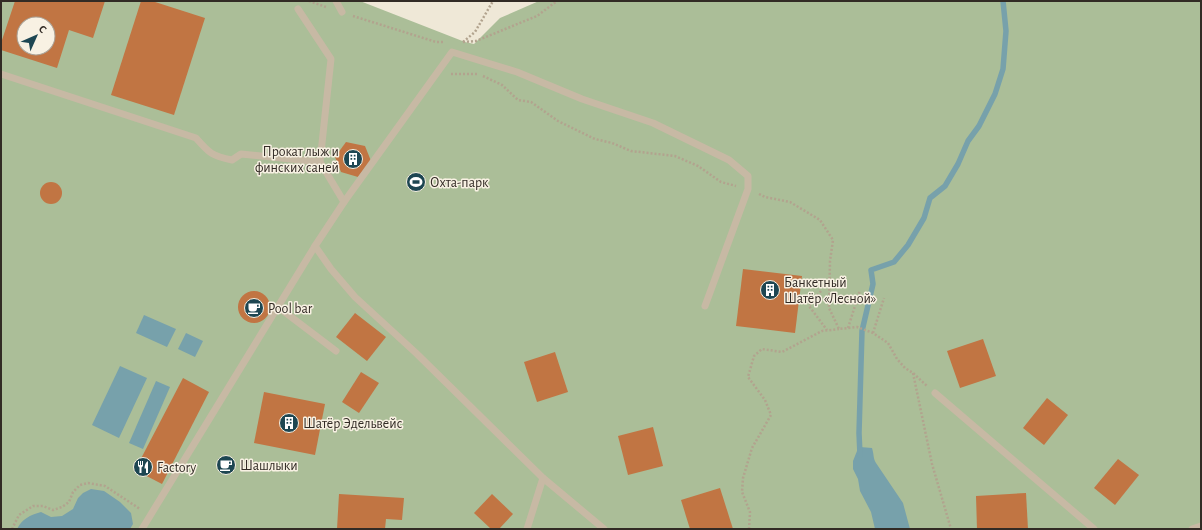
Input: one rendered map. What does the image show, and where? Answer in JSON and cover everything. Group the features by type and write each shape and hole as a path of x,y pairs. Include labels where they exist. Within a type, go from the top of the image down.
{"lane":[{"path":"336,1 342,12"},
{"path":"298,9 331,59 320,162 344,202"},
{"path":"142,529 315,246 344,202 452,52 517,72 582,99 653,123 729,160 748,176 748,189 705,306"},
{"path":"1,74 196,138 206,149 217,157 232,160 241,154 320,162"},
{"path":"315,246 331,269 355,297 416,353 543,478 604,529"},
{"path":"278,308 336,351"},
{"path":"935,393 1094,529"},
{"path":"527,529 543,478"},
{"path":"1192,529 1201,526"}],"path":[{"path":"309,1 436,42 449,42"},
{"path":"452,52 475,32 493,1"},
{"path":"476,41 537,16 557,1"},
{"path":"437,74 480,74 502,86 518,100 532,102 558,121 595,139 612,143 631,151 675,156 698,166 721,182 748,189 765,197 790,202 814,216 820,220 833,240 830,261 829,308 839,329"},
{"path":"848,328 860,290"},
{"path":"821,291 809,306 827,330"},
{"path":"872,332 884,298"},
{"path":"749,529 750,512 742,492 743,478 752,448 771,415 765,400 748,377 754,356 762,349 782,352 822,331 857,327 872,332 888,344 897,359 905,368 913,373 935,393"},
{"path":"913,373 932,464 951,529"},
{"path":"12,529 20,514 33,506 44,506 53,510 62,507 69,502 73,492 80,485 88,483 105,486 142,509"}],"green space":[{"name":"Охта-парк","path":"1,1 360,1 465,42 474,44 500,18 539,1 1201,1 1201,529 1,529"}],"water":[{"path":"144,315 176,329 167,347 136,333"},
{"path":"186,333 203,341 195,357 178,349"},
{"path":"120,366 147,378 119,438 92,425"},
{"path":"156,381 170,387 143,449 129,443"},
{"path":"860,447 872,448 876,463 903,503 910,529 875,529 871,512 860,491 858,479 853,469 853,461"},
{"path":"91,489 104,491 120,502 131,513 133,524 130,529 17,529 27,518 41,512 51,517 62,516 73,509 78,498 83,493"}],"building":[{"path":"15,1 105,1 93,38 69,30 57,68 20,56 56,56 56,16 16,16 16,55 1,50 1,43"},
{"path":"141,1 152,1 205,18 174,115 111,95"},
{"name":"Прокат лыж и финских саней","path":"346,142 365,146 371,161 358,177 341,172 335,157"},
{"path":"47,182 55,182 62,189 62,197 55,204 47,204 40,197 40,189"},
{"name":"Банкетный Шатёр «Лесной»","path":"743,269 802,276 795,333 736,326"},
{"name":"Pool bar","path":"254,291 260,292 267,298 270,307 269,313 263,320 254,323 248,322 241,316 238,307 239,301 245,294"},
{"path":"355,313 386,337 367,361 336,337"},
{"path":"983,339 996,376 960,388 947,351"},
{"path":"555,352 568,392 537,402 524,362"},
{"path":"361,372 379,383 359,413 342,402"},
{"path":"183,378 209,392 162,484 135,470"},
{"name":"Шатёр Эдельвейс","path":"264,392 325,404 315,455 254,443"},
{"path":"1047,398 1068,415 1044,445 1023,428"},
{"path":"653,427 663,466 628,475 618,436"},
{"path":"222,458 234,461 231,473 219,470"},
{"path":"1118,459 1139,475 1115,505 1094,488"},
{"path":"720,488 733,529 690,529 681,500"},
{"path":"1026,493 1028,529 977,529 976,496"},
{"path":"339,494 404,498 402,520 386,519 385,529 337,529"},
{"path":"492,494 513,514 499,529 491,529 474,513"}],"waterway":[{"path":"860,455 859,433 862,331 873,284 871,270 894,262 908,245 924,218 930,198 945,186 958,164 968,141 979,126 995,94 1003,69 1006,31 1003,1"}],"place":[{"name":"Прокат лыж и финских саней","path":"353,159"},
{"name":"Охта-парк","path":"416,182"},
{"name":"Банкетный Шатёр «Лесной»","path":"770,290"},
{"name":"Pool bar","path":"254,308"},
{"name":"Шатёр Эдельвейс","path":"289,423"},
{"name":"Шашлыки","path":"226,465"},
{"name":"Factory","path":"143,467"}]}
